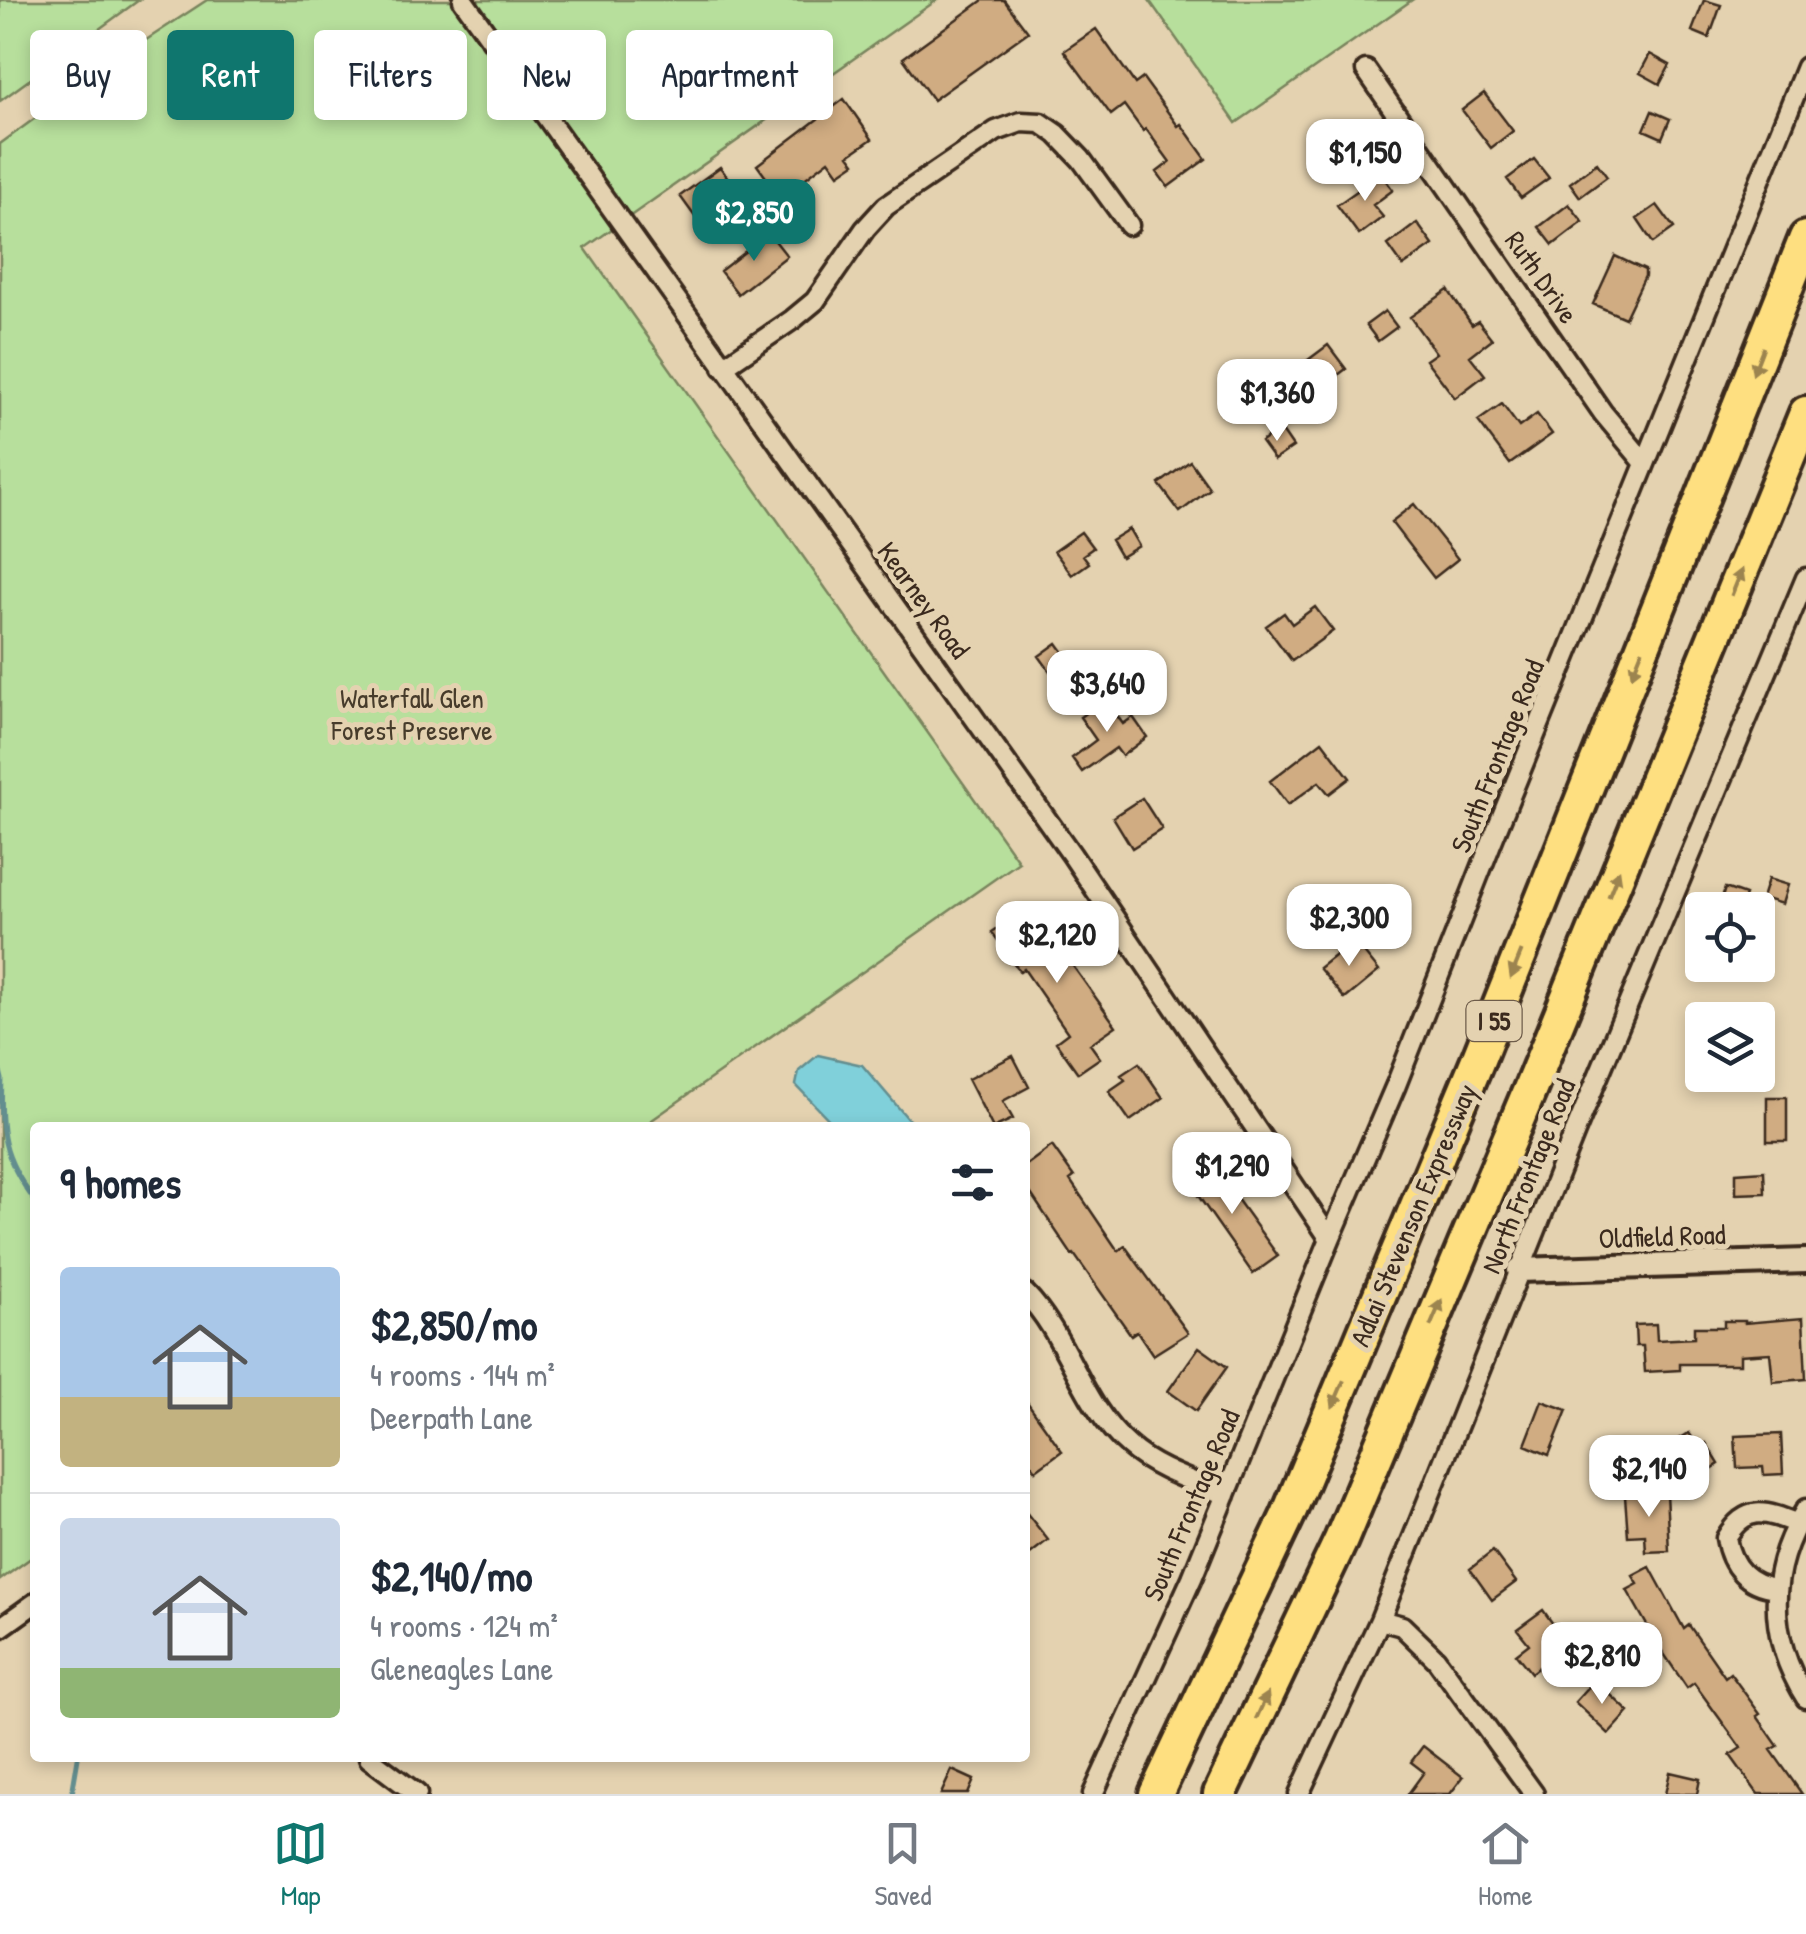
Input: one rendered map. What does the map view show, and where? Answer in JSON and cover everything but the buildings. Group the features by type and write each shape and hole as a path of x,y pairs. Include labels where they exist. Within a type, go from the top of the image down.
{"highway":[{"name":"Adlai Stevenson Expressway","path":"1156,1794 1288,1515 1462,1098 1806,238"},
{"name":"I 55","path":"1220,1794 1341,1540 1806,413"}],"street":[{"name":"Kearney Road","path":"462,0 1072,855 1330,1240"},
{"name":"South Frontage Road","path":"1093,1794 1192,1578 1403,1067 1806,66"},
{"name":"Ruth Drive","path":"1366,70 1603,413 1644,462"},
{"path":"723,367 815,301 886,206 996,131 1021,122 1041,123 1057,134 1081,158 1129,225"},
{"name":"North Frontage Road","path":"1299,1794 1380,1620 1519,1270 1806,578"},
{"name":"Oldfield Road","path":"1519,1270 1806,1261"},
{"path":"1030,1299 1049,1322 1102,1416 1128,1445 1157,1465 1226,1495"},
{"path":"1776,1588 1752,1581 1738,1570 1729,1553 1726,1538 1746,1515 1802,1517 1788,1542 1776,1588 1782,1644 1806,1698"},
{"path":"0,1628 30,1607"},
{"path":"1380,1620 1402,1626 1436,1659 1534,1794"},
{"path":"375,1762 418,1794"}],"green space":[{"path":"0,0 139,0 98,30 30,30 30,79 0,101"},
{"name":"Waterfall Glen Forest Preserve","path":"207,0 937,0 833,73 833,30 626,30 626,120 767,120 585,248 1019,862 649,1122 30,1122 30,1559 0,1580 0,144 33,120 147,120 147,39"},
{"path":"1149,0 1412,0 1236,123"}],"water":[{"path":"818,1055 862,1065 911,1122 831,1122 796,1085 799,1071"}],"waterway":[{"path":"0,1071 5,1144 30,1193"},
{"path":"72,1794 77,1762"}]}
